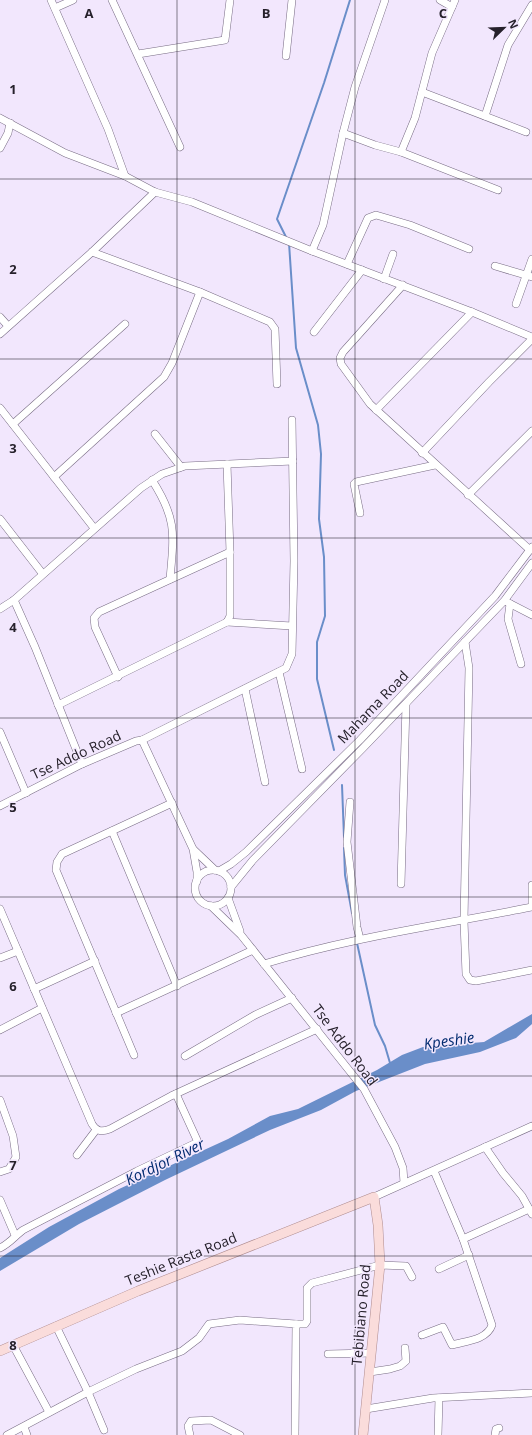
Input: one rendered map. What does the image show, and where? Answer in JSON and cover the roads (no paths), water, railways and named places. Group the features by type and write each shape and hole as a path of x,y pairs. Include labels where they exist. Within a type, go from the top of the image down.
{"main road":[{"name":"Tebibiano Road","path":"363,1435 380,1265 378,1225 374,1197"},
{"name":"Teshie Rasta Road","path":"0,1351 56,1326 374,1197"}],"street":[{"path":"51,0 108,129 125,176"},
{"path":"55,8 73,0"},
{"path":"112,0 180,147"},
{"path":"138,54 225,40 230,0"},
{"path":"286,56 292,0"},
{"path":"312,251 323,225 343,133 355,87 384,0"},
{"path":"440,0 452,7"},
{"path":"401,152 415,118 432,53 455,0"},
{"path":"485,116 508,45 532,5"},
{"path":"422,92 526,132"},
{"path":"0,118 65,153 125,176 155,192 192,202 312,251 472,312 532,338 422,453"},
{"path":"0,148 8,133 10,123"},
{"path":"343,133 375,145 401,152 498,190"},
{"path":"0,334 92,252 155,192"},
{"path":"347,264 368,218 376,215 410,225 469,249"},
{"path":"92,252 200,292 257,316 273,325 277,384"},
{"path":"384,279 393,254"},
{"path":"516,304 529,276 532,259"},
{"path":"496,266 529,276"},
{"path":"314,332 362,270"},
{"path":"403,285 343,352 340,358 341,364 376,410 468,495 531,548"},
{"path":"54,477 164,376 172,363 200,292"},
{"path":"376,410 472,312"},
{"path":"0,317 8,326"},
{"path":"14,424 125,324"},
{"path":"0,408 94,528"},
{"path":"142,740 286,668 290,662 292,654 292,420"},
{"path":"468,495 532,431"},
{"path":"155,434 181,467"},
{"path":"0,609 14,600 42,572 94,528 152,480 162,474 181,467 208,464 293,462"},
{"path":"227,464 230,552 230,616 227,622"},
{"path":"360,513 354,489 354,484 356,482 435,465"},
{"path":"152,480 162,496 172,520 174,538 170,579"},
{"path":"0,520 42,572"},
{"name":"Mahama Road","path":"217,871 246,852 360,740 495,596 531,548"},
{"path":"118,677 95,627 94,618 99,612 230,552"},
{"name":"Mahama Road","path":"231,887 252,860 465,642 507,602 532,563"},
{"path":"14,600 82,764"},
{"path":"507,602 532,615"},
{"path":"507,602 508,619 521,664"},
{"path":"58,705 118,677 227,622 292,626"},
{"path":"465,642 469,668 464,921 466,974 470,980 476,981 532,970"},
{"path":"278,672 302,769"},
{"path":"246,689 265,782"},
{"path":"401,884 406,704"},
{"path":"0,732 26,793"},
{"name":"Tse Addo Road","path":"0,806 82,764 136,741 142,740 193,849 198,872 197,881"},
{"path":"350,802 347,842 357,927 360,939"},
{"path":"134,1055 56,870 57,862 62,854 172,803"},
{"path":"112,831 176,986"},
{"name":"Tse Addo Road","path":"193,849 217,871"},
{"path":"217,871 225,875 231,887 228,898 224,903 211,906 200,900 195,888 197,881 204,873 217,871"},
{"path":"532,885 532,903"},
{"name":"Tse Addo Road","path":"228,898 241,935"},
{"name":"Tse Addo Road","path":"211,906 241,935 351,1071 375,1109 400,1160 404,1172 404,1183"},
{"path":"264,964 300,952 360,939 464,921 532,907"},
{"path":"0,909 92,1124 96,1130 102,1131 110,1129 176,1094 317,1029"},
{"path":"116,1013 253,950"},
{"path":"0,958 18,951"},
{"path":"34,989 95,961"},
{"path":"185,1056 255,1015 292,998"},
{"path":"0,1030 42,1008"},
{"path":"0,1248 8,1244 15,1235 137,1171 196,1143 197,1140 176,1094"},
{"path":"0,1100 13,1136 16,1158 9,1169 0,1172"},
{"path":"374,1197 532,1126"},
{"path":"76,1154 96,1130"},
{"path":"463,1239 531,1211 485,1147"},
{"path":"422,1334 443,1327 452,1345 485,1336 490,1331 492,1325 463,1239 434,1170"},
{"path":"0,1200 15,1235"},
{"path":"439,1269 468,1255"},
{"path":"7,1435 88,1392 136,1369 182,1351 199,1338 209,1324 240,1320 305,1324 307,1321 308,1286 380,1265 406,1266 412,1277"},
{"path":"294,1435 296,1324"},
{"path":"56,1326 88,1392 104,1430"},
{"path":"13,1345 49,1412"},
{"path":"370,1372 400,1366 406,1361 406,1348"},
{"path":"328,1354 371,1353"},
{"path":"366,1409 439,1398 532,1393"},
{"path":"438,1435 439,1398"},
{"path":"190,1435 188,1426 190,1421 211,1420 240,1435"},
{"path":"24,1427 27,1435"},
{"path":"495,1435 496,1429 500,1428"}],"water":[{"path":"532,1014 532,1024 516,1038 480,1052 425,1064 356,1091 321,1110 270,1130 165,1180 79,1224 0,1271 0,1258 49,1227 119,1189 228,1139 270,1116 298,1109 377,1070 402,1055 423,1047 484,1042"}],"waterway":[{"path":"287,239 277,219 324,83 350,0"},
{"path":"289,243 296,348 318,425 321,454 319,519 324,557 325,616 317,642 317,679 334,750"},
{"path":"342,785 344,837"},
{"path":"344,848 345,875 352,913"},
{"path":"357,943 375,1025 385,1046 390,1063"}],"water label":[{"name":"Kpeshie","path":"449,1041"},
{"name":"Kordjor River","path":"165,1162"}]}
